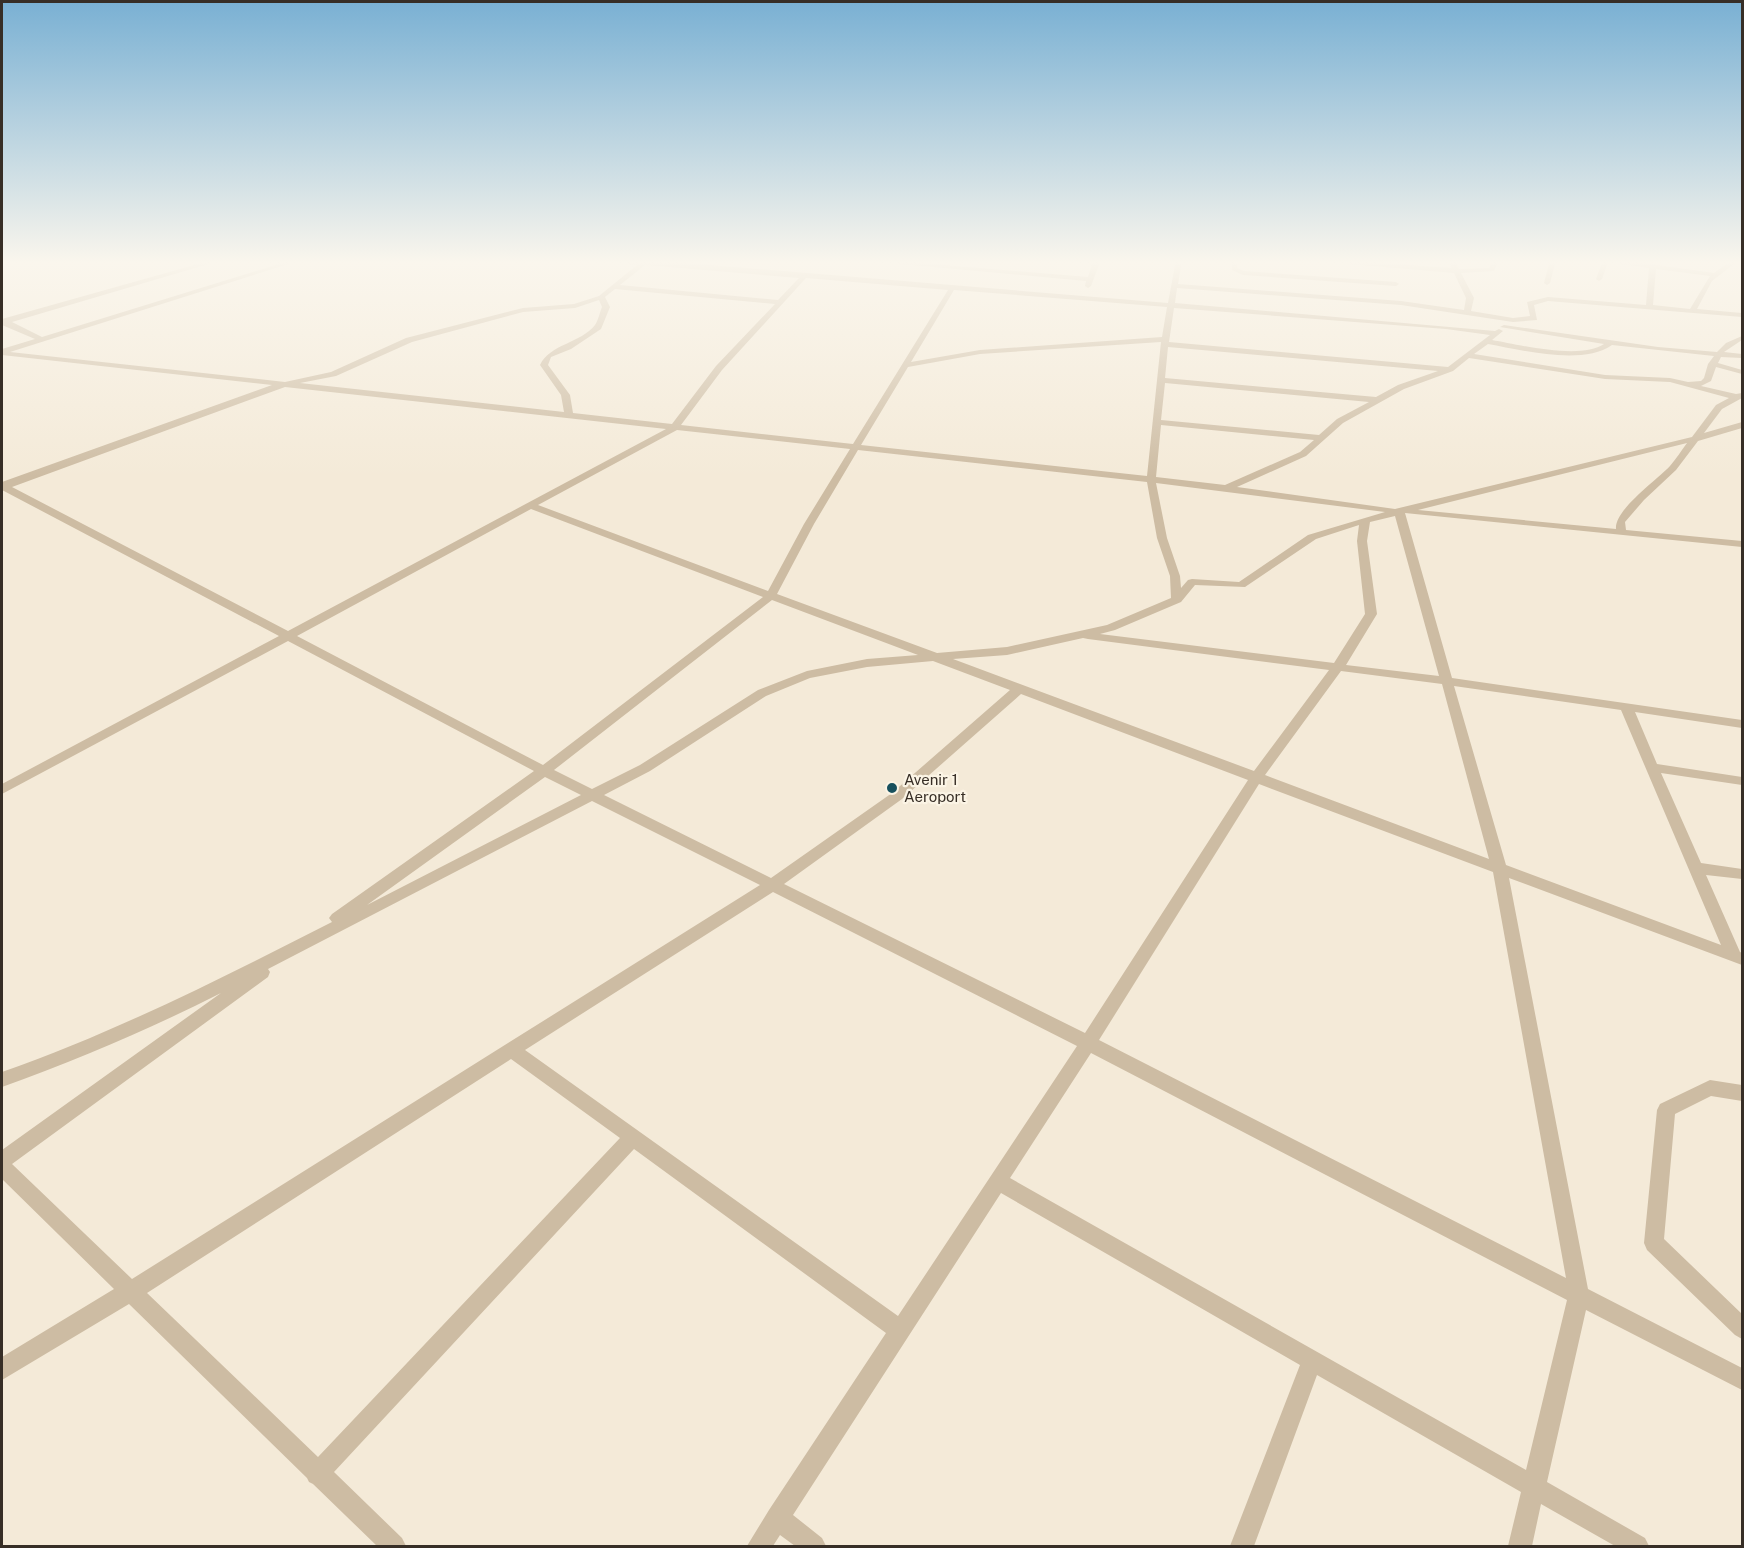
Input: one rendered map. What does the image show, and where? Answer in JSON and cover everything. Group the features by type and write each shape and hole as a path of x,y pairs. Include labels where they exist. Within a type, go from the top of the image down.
{"street":[{"path":"26,332 41,339"},
{"path":"2,352 63,332"},
{"path":"2,486 281,385 333,374 409,340 438,332"},
{"path":"568,416 569,408 563,388 544,365 548,356 568,347 590,332"},
{"path":"2,790 674,428 719,368 753,332"},
{"path":"2,1160 544,771 771,596 854,447 925,332"},
{"path":"1167,332 1151,480 1162,538 1175,576 1177,600"},
{"path":"1226,488 1303,454 1340,421 1401,387 1450,369 1497,332"},
{"path":"1519,332 1743,356"},
{"path":"1685,384 1703,383 1708,379 1717,355 1733,341 1743,338"},
{"path":"905,365 980,352 1165,341 1450,369"},
{"path":"1486,341 1577,352 1600,350 1610,343"},
{"path":"2,352 281,385 1226,488 1399,511 1743,544"},
{"path":"1469,356 1605,376 1660,379 1739,396"},
{"path":"1712,364 1743,372"},
{"path":"1161,380 1379,400"},
{"path":"1621,531 1620,522 1641,498 1674,468 1719,407 1739,396"},
{"path":"1157,423 1323,438"},
{"path":"2,1079 48,1063 154,1018 296,948 645,768 762,693 807,675 867,663 1007,651 1111,628 1177,600 1192,582 1241,585 1312,537 1399,511 1694,440 1743,425"},
{"path":"2,486 290,635 544,771 1088,1044 1743,1380"},
{"path":"531,506 1738,958"},
{"path":"1399,511 1500,870 1579,1295 1520,1546"},
{"path":"759,1546 1088,1044 1256,778 1337,667 1371,614 1362,541 1365,520"},
{"path":"1078,635 1447,681 1742,725"},
{"path":"2,1369 131,1291 772,885 897,796 1019,689"},
{"path":"1626,707 1695,868 1738,958"},
{"path":"1651,767 1743,781"},
{"path":"1695,868 1743,874"},
{"path":"512,1050 901,1330"},
{"path":"1743,1093 1710,1088 1666,1110 1654,1243 1743,1328"},
{"path":"317,1474 633,1137"},
{"path":"2,1167 394,1546"},
{"path":"999,1181 1637,1546"},
{"path":"1242,1546 1312,1361"},
{"path":"777,1518 814,1546"}],"place":[{"name":"Avenir 1 Aeroport","path":"892,788"}]}
